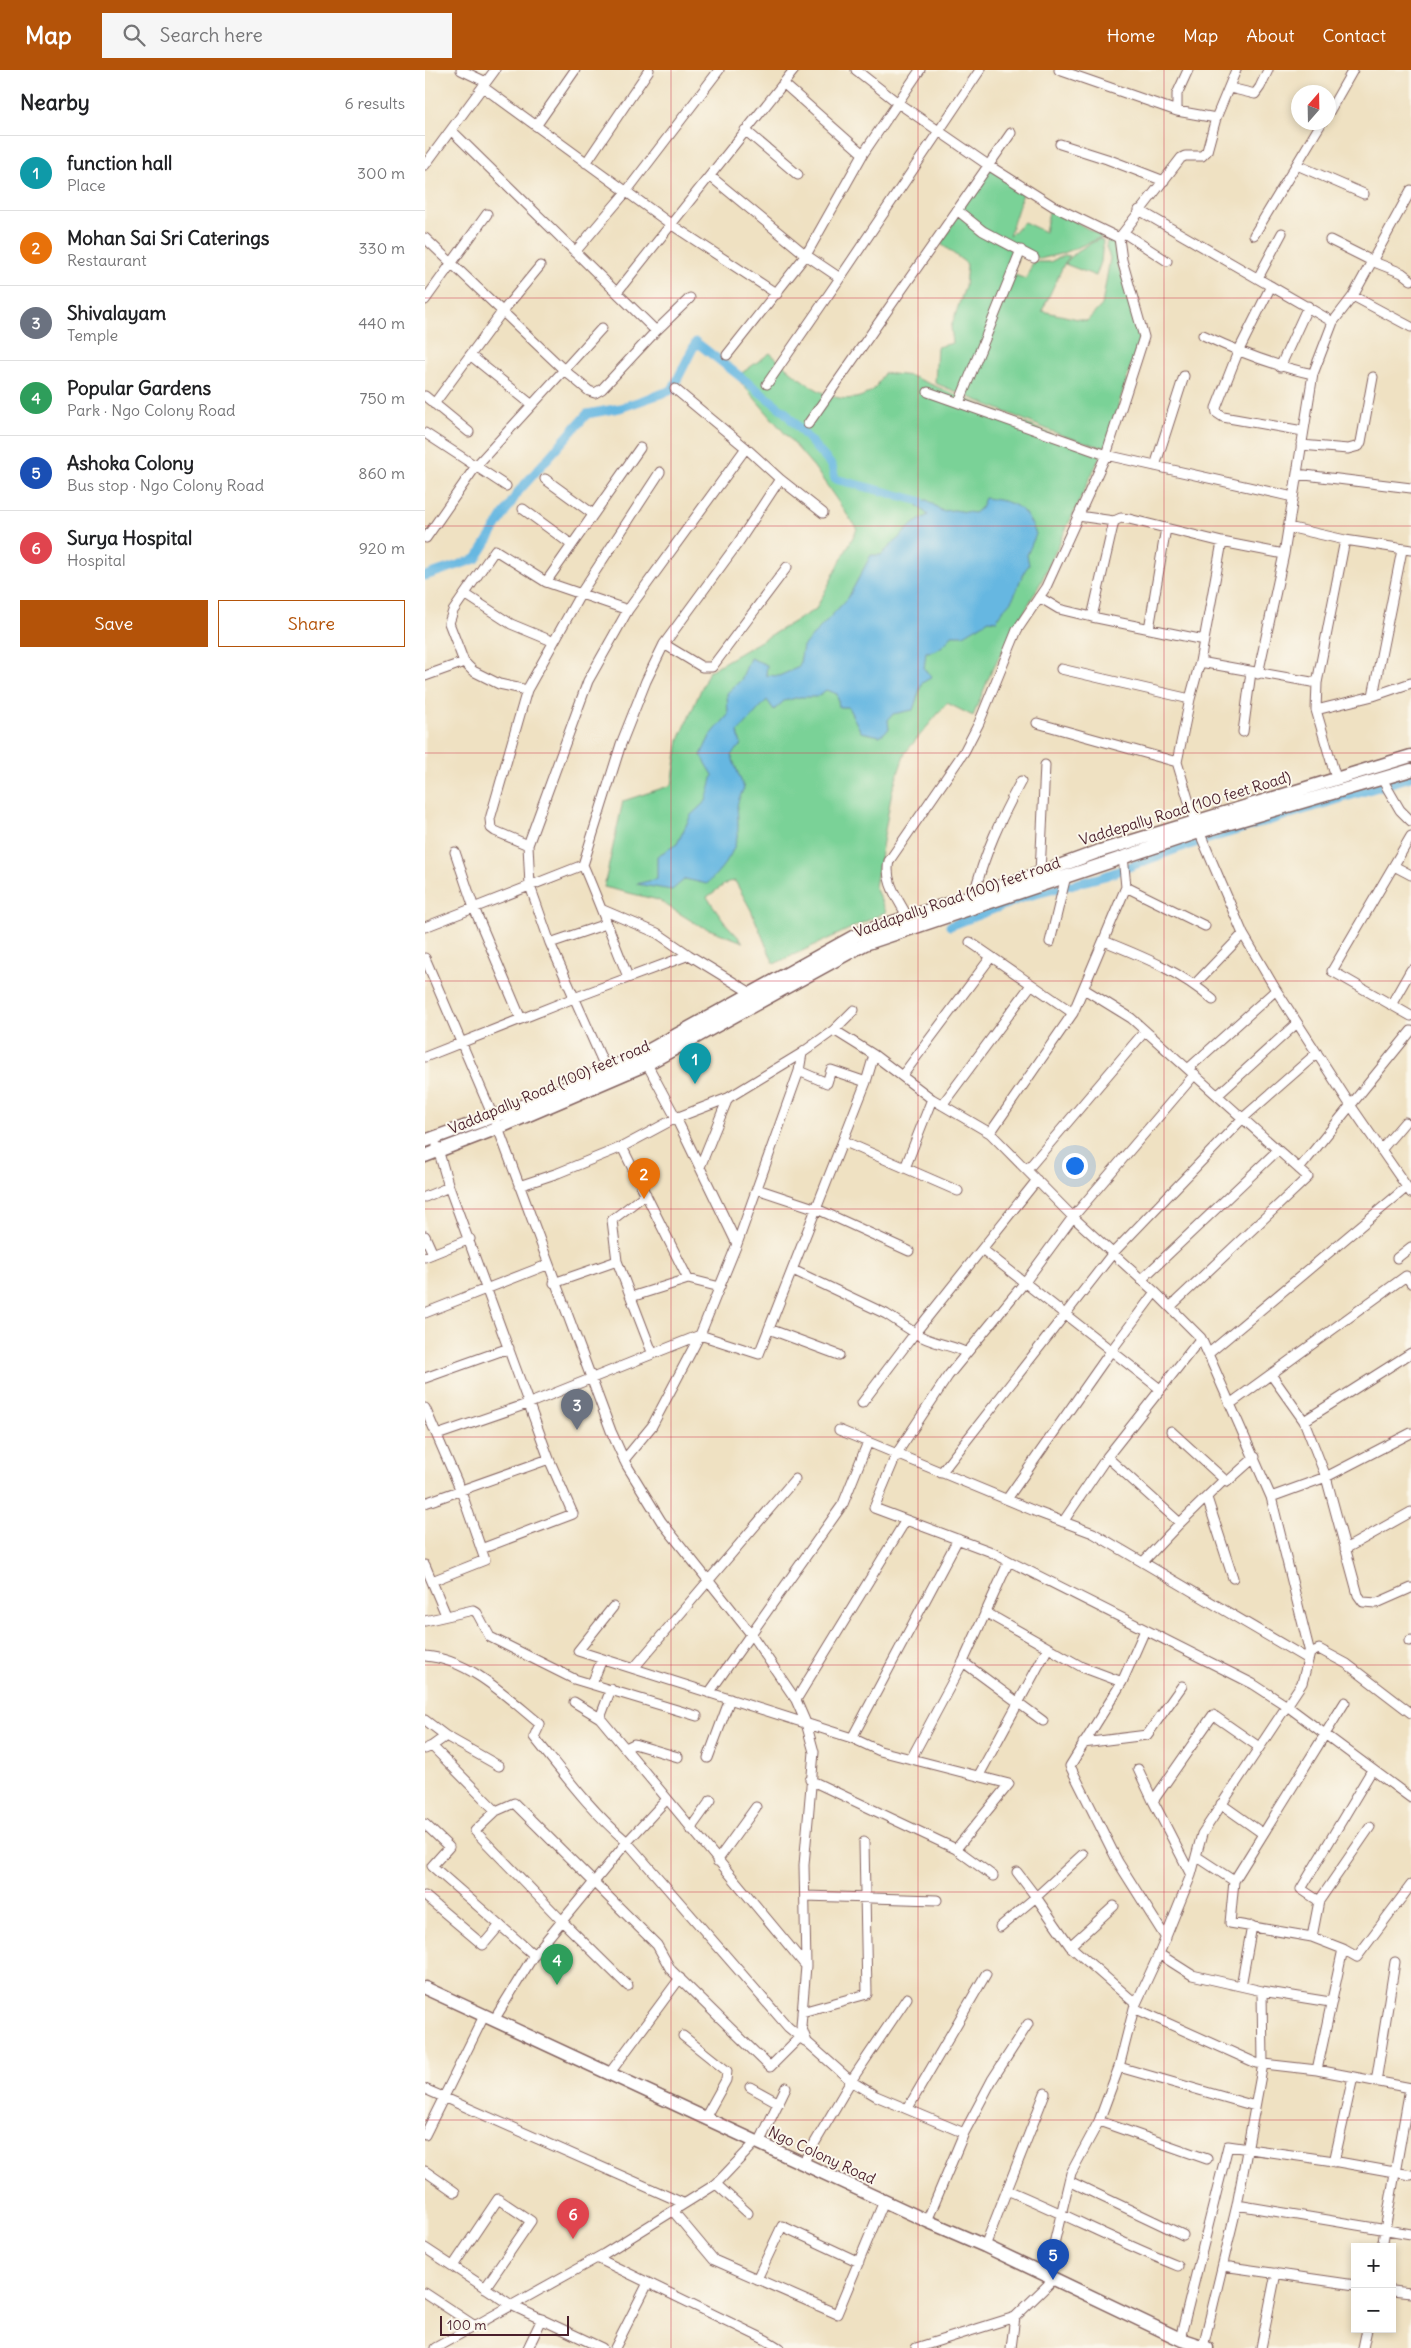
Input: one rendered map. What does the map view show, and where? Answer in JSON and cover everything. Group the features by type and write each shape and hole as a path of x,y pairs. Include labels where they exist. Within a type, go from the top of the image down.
{"main road":[{"name":"Vaddepally Road (100 feet Road)","path":"430,1140 495,1123 678,1036 860,933 974,896 1090,854 1200,834 1336,778 1411,756"},
{"name":"Vaddapally Road (100) feet road","path":"425,1156 439,1152 495,1123 647,1064 865,944 1124,866 1200,834 1385,784 1411,770"},
{"name":"Ngo Colony Road","path":"425,1988 927,2221 985,2246 1186,2344 1205,2348"}],"street":[{"path":"461,70 485,85 535,126 672,225 777,294"},
{"path":"425,165 495,70"},
{"path":"535,126 575,70"},
{"path":"586,162 649,70"},
{"path":"575,252 626,192 719,70"},
{"path":"618,291 794,70"},
{"path":"856,70 988,165 1053,206 1122,235 1167,261"},
{"path":"727,355 806,255 863,154 920,70"},
{"path":"767,384 980,70"},
{"path":"1059,70 1074,72 1177,111 1216,118"},
{"path":"1177,111 1177,94 1187,70"},
{"path":"908,918 890,884 887,872 889,861 964,752 979,723 1017,630 1046,587 1106,455 1144,337 1122,260 1122,235 1139,210 1181,158 1205,154 1216,118 1236,70"},
{"path":"1230,88 1255,94 1268,70"},
{"path":"1336,100 1353,70"},
{"path":"783,83 863,154"},
{"path":"451,130 575,252 618,291 656,331"},
{"path":"745,130 799,175"},
{"path":"1254,235 1317,130"},
{"path":"808,424 1011,133"},
{"path":"1060,144 1107,159 1164,181"},
{"path":"1297,165 1363,194"},
{"path":"710,176 806,255 840,278"},
{"path":"1243,732 1254,673 1283,554 1313,374 1333,322 1353,296 1374,262 1411,190"},
{"path":"957,210 983,231 1034,258"},
{"path":"1139,210 1333,322"},
{"path":"425,300 487,214"},
{"path":"1258,278 1282,233"},
{"path":"425,238 589,392 598,392 690,298"},
{"path":"1330,240 1374,262 1402,273 1411,280"},
{"path":"959,402 1021,250"},
{"path":"434,404 502,312 539,266"},
{"path":"1271,286 1217,403 1217,413 1223,417 1303,431"},
{"path":"1353,296 1411,327"},
{"path":"1280,367 1308,306"},
{"path":"426,538 476,466 602,328"},
{"path":"1203,335 1239,352 1280,367 1313,374"},
{"path":"470,355 531,404"},
{"path":"1155,466 1184,376"},
{"path":"1301,445 1348,449 1359,446 1373,377"},
{"path":"675,389 780,479 823,512"},
{"path":"928,392 1106,455 1293,497"},
{"path":"425,396 469,432"},
{"path":"425,433 506,486"},
{"path":"547,582 640,448"},
{"path":"606,1069 550,942 530,886 528,845 586,685 628,610 746,448"},
{"path":"528,845 495,831 491,828 490,819 527,690 552,641 581,593 660,472"},
{"path":"1297,474 1411,488"},
{"path":"545,479 593,514"},
{"path":"628,977 603,910 583,865 621,744 646,681 664,644 738,543 780,479"},
{"path":"523,509 572,545"},
{"path":"1078,516 1114,521 1121,518 1222,542 1283,554"},
{"path":"1092,618 1114,521"},
{"path":"1288,527 1345,540 1407,550 1373,696"},
{"path":"1149,629 1166,528"},
{"path":"1336,778 1316,710 1317,683 1345,540"},
{"path":"1208,1354 1409,1190 1275,990 1243,934 1200,834 1177,762 1200,662 1222,542"},
{"path":"527,690 499,684 473,671 464,662 449,623 453,611 495,550 547,582 628,610"},
{"path":"664,644 702,667 712,667 787,566"},
{"path":"465,594 511,624 552,641"},
{"path":"1039,597 1059,609 1092,618 1204,640"},
{"path":"425,676 464,662"},
{"path":"1200,662 1317,683"},
{"path":"1061,669 1190,699"},
{"path":"1316,710 1373,696 1411,683"},
{"path":"1037,723 1177,762"},
{"path":"1040,873 1045,765"},
{"path":"974,896 983,860 1001,816 1021,781"},
{"path":"1385,784 1400,810 1411,821"},
{"path":"1411,836 1333,971 1411,1016"},
{"path":"455,852 474,908 521,1019"},
{"path":"425,927 583,865"},
{"path":"990,1133 1073,1013 1126,887 1124,866"},
{"path":"1394,866 1411,875"},
{"path":"1050,942 1065,884"},
{"path":"1126,887 1205,926"},
{"path":"603,910 657,933 751,993"},
{"path":"550,942 607,924"},
{"path":"1195,984 1243,934"},
{"path":"1104,941 1160,963 1195,984 1213,1000"},
{"path":"970,942 1073,1013"},
{"path":"425,1057 689,955"},
{"path":"425,958 495,1123 547,1265 624,1460 661,1521 751,1634 796,1700 806,1723 814,1752 804,1864 806,1966 801,2026 804,2040"},
{"path":"902,1076 991,958"},
{"path":"1391,1004 1411,970"},
{"path":"942,1105 1031,985"},
{"path":"1083,989 1131,1018 1308,1177 1170,1307"},
{"path":"1275,990 1192,1071 1073,1217 1025,1282 948,1376 897,1453 874,1508 958,1539 1009,1561 1253,1684 1287,1706 1411,1798"},
{"path":"519,1186 623,1147 677,1118 728,1098 803,1053 834,1030 855,1010"},
{"path":"1218,1095 1297,1023"},
{"path":"834,1030 874,1055 932,1099 990,1133 1073,1217 1155,1292 1201,1338 1271,1497 1310,1652 1302,1683 1202,1834 1191,1875 1166,1938 1135,2006 1119,2067 1099,2121 1071,2173 1061,2213 1050,2278 1015,2318 938,2344 916,2348"},
{"path":"1027,1170 1145,1031"},
{"path":"1299,1169 1411,1031"},
{"path":"624,1460 652,1426 700,1335 737,1244 799,1071 803,1053"},
{"path":"941,1473 1113,1253 1243,1118 1317,1053"},
{"path":"437,1436 530,1403 652,1352 700,1335 759,1354 866,1082 874,1055"},
{"path":"647,1064 677,1118 737,1244"},
{"path":"799,1071 827,1083 831,1070 866,1082"},
{"path":"700,1167 728,1098"},
{"path":"905,1168 932,1099"},
{"path":"1381,1150 1405,1122"},
{"path":"430,1140 439,1152 449,1188 470,1240 549,1459 573,1514 481,1549"},
{"path":"843,1141 958,1191"},
{"path":"623,1147 688,1278"},
{"path":"1141,1280 1278,1150"},
{"path":"862,1403 915,1333 1037,1180"},
{"path":"425,1197 449,1188"},
{"path":"757,1189 817,1209 909,1251"},
{"path":"646,1194 612,1220 617,1261 652,1352"},
{"path":"425,1236 429,1255 470,1240"},
{"path":"1397,1258 1411,1247"},
{"path":"982,1249 1160,1389"},
{"path":"554,1283 617,1261"},
{"path":"425,1313 547,1265"},
{"path":"793,1270 886,1314 926,1341 946,1344 967,1353"},
{"path":"1230,1404 1407,1276 1411,1282"},
{"path":"631,1297 688,1278 720,1286"},
{"path":"1007,1499 1155,1292"},
{"path":"769,1329 839,1355"},
{"path":"1063,1522 1107,1457 1201,1338"},
{"path":"425,1378 509,1348"},
{"path":"1304,1421 1411,1353"},
{"path":"1271,1376 1304,1421 1326,1477 1358,1596 1363,1602 1377,1602 1411,1588"},
{"path":"425,1408 461,1491 485,1560 432,1581"},
{"path":"839,1430 941,1473 1093,1533 1304,1657 1310,1652 1319,1649 1347,1664 1411,1713"},
{"path":"1171,1431 1227,1482 1255,1457"},
{"path":"1271,1497 1326,1477 1411,1433"},
{"path":"709,1692 843,1504 868,1442"},
{"path":"1107,1457 1180,1523"},
{"path":"425,1503 549,1459"},
{"path":"634,1668 795,1479"},
{"path":"1143,1562 1224,1480"},
{"path":"1207,1498 1233,1578"},
{"path":"1345,1549 1411,1512"},
{"path":"796,1700 906,1520"},
{"path":"852,1738 958,1539"},
{"path":"911,1758 963,1662 1009,1561"},
{"path":"425,1565 446,1615"},
{"path":"613,1607 578,1651 852,1738 880,1751 1009,1784 956,1849"},
{"path":"425,1621 470,1610 475,1611 490,1637 574,1679 697,1716"},
{"path":"985,1612 1082,1668 1122,1682"},
{"path":"1145,1630 1122,1682 1070,1766 1118,1862 1166,1938"},
{"path":"979,1775 1048,1648"},
{"path":"425,1656 441,1657 474,1673 540,1724 535,1737 578,1794 601,1819 627,1842 782,2020 804,2040 851,2081 876,2096 964,2133"},
{"path":"592,1684 602,1659"},
{"path":"963,1662 1043,1721"},
{"path":"1083,1743 1147,1735 1182,1686"},
{"path":"600,1718 611,1689"},
{"path":"708,1758 730,1699"},
{"path":"575,1702 600,1718 806,1966"},
{"path":"1345,1702 1262,1833 1234,1881 1230,1922 1312,1937 1343,1949 1357,1957 1411,1885"},
{"path":"1153,1801 1213,1715 1259,1747"},
{"path":"425,1720 446,1736 499,1766"},
{"path":"446,1736 428,1747 496,1811"},
{"path":"626,1748 634,1744 679,1757"},
{"path":"1138,1769 1191,1875"},
{"path":"1319,1901 1301,1889 1372,1770"},
{"path":"810,1780 956,1849 993,1876"},
{"path":"425,2135 444,2097 489,2018 534,1955 627,1842 667,1799"},
{"path":"691,1829 711,1800"},
{"path":"628,1986 475,1831 496,1811 514,1802 657,1944 671,1970 770,2068 804,2040"},
{"path":"1221,1804 1262,1833"},
{"path":"717,1861 756,1807"},
{"path":"425,1824 449,1847 425,1873"},
{"path":"1312,1937 1319,1901 1370,1826"},
{"path":"802,2012 867,1994 864,1842"},
{"path":"1000,1927 1083,1854"},
{"path":"1196,1856 1234,1881"},
{"path":"432,1866 534,1955"},
{"path":"1017,1872 1070,1946 1135,2006 1255,2063 1317,2070 1411,2088 1383,2243"},
{"path":"425,1896 483,1945 500,1926"},
{"path":"805,1896 937,1900"},
{"path":"1070,1946 1114,1906"},
{"path":"1241,1986 1252,1926"},
{"path":"1317,2070 1330,2002 1343,1949"},
{"path":"1159,1954 1192,1975 1262,1991 1330,2002"},
{"path":"1376,2082 1395,1962"},
{"path":"908,2108 986,1974"},
{"path":"609,2074 680,1978"},
{"path":"1205,2348 1237,2205 1263,2064 1262,1991"},
{"path":"803,2163 851,2081 907,1998"},
{"path":"927,2221 964,2133 992,2080 1028,2024"},
{"path":"683,2036 727,2071 726,2080 705,2118"},
{"path":"1119,2067 1255,2106"},
{"path":"1334,2162 1353,2078"},
{"path":"750,2087 779,2102"},
{"path":"436,2348 597,2258 716,2184 757,2142 786,2088"},
{"path":"425,2089 683,2203"},
{"path":"985,2246 1045,2093"},
{"path":"1099,2121 1207,2159"},
{"path":"1186,2344 1228,2146 1411,2175"},
{"path":"425,2171 455,2192"},
{"path":"1069,2181 1183,2235"},
{"path":"716,2184 748,2213"},
{"path":"1007,2190 1178,2266"},
{"path":"453,2266 498,2199 531,2221 485,2288"},
{"path":"673,2211 714,2260 837,2314 884,2201"},
{"path":"1237,2205 1411,2234"},
{"path":"757,2279 782,2226 859,2262"},
{"path":"425,2248 513,2306 603,2348"},
{"path":"597,2258 779,2348"},
{"path":"1223,2266 1351,2284"},
{"path":"1261,2348 1275,2274"},
{"path":"615,2348 648,2283"},
{"path":"1396,2291 1411,2293"},
{"path":"425,2293 475,2326"},
{"path":"1011,2348 1015,2318"},
{"path":"528,2348 543,2319"},
{"path":"1363,2348 1366,2333"}],"green space":[{"path":"991,167 1023,193 1009,236 1024,222 1045,232 1050,207 1102,237 1064,253 1040,259 984,229 966,214 962,206"},
{"path":"958,215 1020,252 1012,274 1026,279 1033,262 1050,262 1064,255 1070,256 1064,264 1042,311 1087,321 1102,305 1110,258 1106,247 1107,242 1116,239 1118,247 1117,264 1132,299 1141,334 1105,448 1061,435 935,383 937,347 953,343 951,327 965,287 967,264 941,244"},
{"path":"1100,239 1103,241 1101,262 1096,276 1065,264 1081,249"},
{"path":"770,353 805,382 832,396 847,399 861,397 874,389 884,373 911,376 1101,455 1041,582 992,670 973,716 947,703 905,753 892,791 875,887 886,912 774,964 751,910 735,881 728,882 707,897 727,925 743,942 698,925 658,900 604,887 623,801 672,785 679,740 709,671 816,609 857,529 814,467 736,377"}],"water":[{"path":"985,498 1004,501 1023,511 1036,534 1027,555 1029,565 1023,574 1014,597 1001,612 997,621 989,620 964,635 952,635 941,647 934,651 926,652 924,669 932,677 922,683 913,710 893,714 888,720 889,729 880,736 861,732 848,707 839,707 837,694 826,690 817,697 800,697 784,701 774,710 767,700 738,732 741,745 731,755 744,788 737,806 738,833 729,857 707,884 685,879 672,890 636,884 657,879 657,856 677,844 691,815 706,801 713,775 701,755 710,736 728,715 727,693 741,680 750,658 767,665 766,675 779,676 799,667 803,646 848,598 871,555 881,555 913,524 928,515 918,506 920,501 927,500 942,511 954,510 974,513 981,508"}],"waterway":[{"path":"425,576 476,559 518,492 587,414 620,408 672,390 696,342 784,411 832,466 835,479 920,501"},
{"path":"950,926 1025,897 1105,876 1179,848 1411,777"}],"place":[{"name":"function hall","path":"695,1084"},
{"name":"Mohan Sai Sri Caterings","path":"644,1199"},
{"name":"Shivalayam","path":"577,1430"},
{"name":"Popular Gardens","path":"557,1985"},
{"name":"Surya Hospital","path":"573,2239"},
{"name":"Ashoka Colony","path":"1053,2280"}]}
